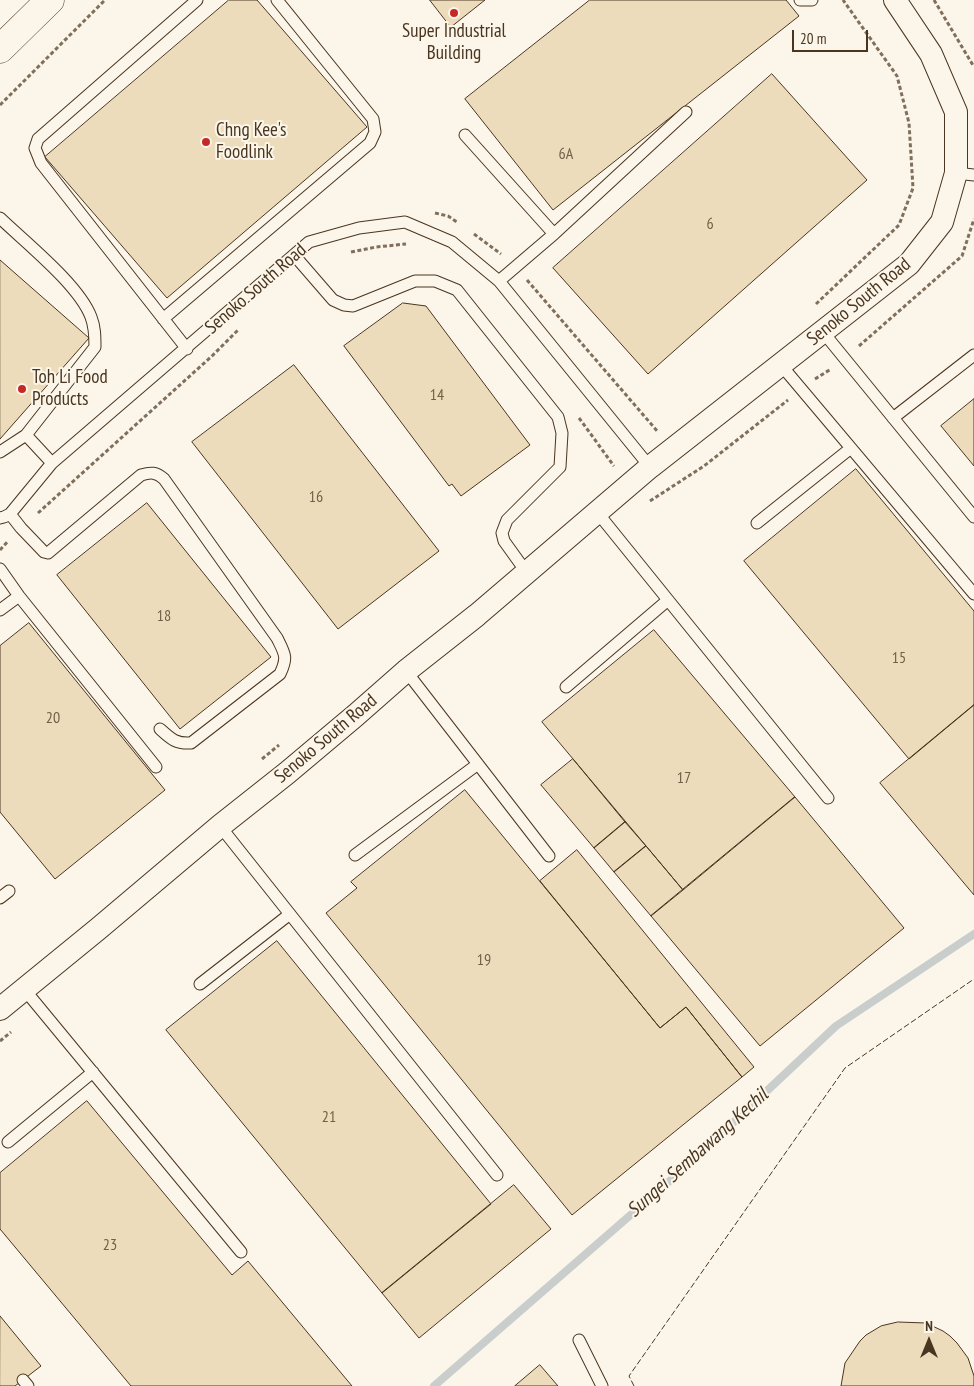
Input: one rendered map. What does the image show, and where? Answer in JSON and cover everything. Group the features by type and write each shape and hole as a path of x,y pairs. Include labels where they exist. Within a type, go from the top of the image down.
{"main road":[{"path":"0,49 50,0"}],"street":[{"name":"Senoko South Road","path":"0,1009 220,826 294,768 406,671 477,615 650,467 909,264 942,222 965,174 956,112 931,54 898,1"}],"lane":[{"path":"187,348 41,163 35,148 38,139 196,0"},
{"path":"164,319 370,143 375,132 373,119 277,0"},
{"path":"800,0 812,0"},
{"path":"498,282 554,234 686,112"},
{"path":"465,135 554,234"},
{"path":"0,218 71,285 91,315 95,330 95,347 26,435 0,452"},
{"name":"Senoko South Road","path":"4,519 52,463 309,242 359,228 405,222 452,242 498,282 650,467"},
{"path":"294,255 333,300 344,305 353,306 415,281 435,281 456,290 558,417 562,433 560,467 507,520 502,533 504,541 527,573"},
{"path":"822,332 974,517"},
{"path":"893,418 974,355"},
{"path":"780,365 974,594"},
{"path":"26,435 52,463"},
{"path":"757,523 851,448"},
{"path":"4,519 20,528 44,552 48,553 141,475 149,472 157,473 164,479 277,638 284,652 286,662 280,674 191,743 180,744 172,740 160,729"},
{"path":"597,512 828,798"},
{"path":"0,569 19,596 156,766"},
{"path":"0,610 19,596"},
{"path":"566,687 668,600"},
{"path":"406,671 549,856"},
{"path":"355,856 478,764"},
{"path":"220,826 497,1175"},
{"path":"200,984 290,914"},
{"path":"24,989 241,1252"},
{"path":"8,1142 94,1072"},
{"path":"579,1340 602,1386"}],"path":[{"path":"0,105 105,0"},
{"path":"815,305 899,225 913,188 909,124 897,76 843,0"},
{"path":"934,0 974,67"},
{"path":"349,252 376,246 415,243"},
{"path":"0,550 20,528 212,356 240,328"},
{"path":"577,415 618,472"}],"building":[{"name":"Chng Kee's Foodlink","path":"229,0 257,0 367,127 167,298 45,157"},
{"name":"Super Industrial Building","path":"430,0 485,0 451,27"},
{"path":"590,0 786,0 799,16 553,210 465,99"},
{"path":"772,74 867,180 648,374 553,268"},
{"name":"Toh Li Food Products","path":"0,260 89,338 0,439"},
{"path":"403,303 426,306 530,445 461,496 452,484 449,486 344,346"},
{"path":"294,365 439,551 338,629 192,442"},
{"path":"974,399 974,466 941,426"},
{"path":"856,469 974,611 974,705 909,759 744,561"},
{"path":"147,503 271,657 180,729 57,575"},
{"path":"29,623 165,790 55,879 0,812 0,646"},
{"path":"654,630 795,797 683,890 542,722"},
{"path":"974,705 974,895 880,783"},
{"path":"573,759 625,822 594,848 541,785"},
{"path":"465,790 660,1028 686,1007 742,1077 572,1215 326,913 357,888 351,882"},
{"path":"795,797 904,928 760,1046 651,916"},
{"path":"625,822 646,846 614,872 594,848"},
{"path":"646,846 683,890 651,916 614,872"},
{"path":"577,850 754,1067 742,1077 686,1007 660,1028 540,881"},
{"path":"277,941 491,1204 382,1293 166,1030"},
{"path":"87,1101 232,1275 248,1261 352,1386 131,1386 0,1229 0,1173"},
{"path":"514,1185 551,1229 419,1338 382,1293"},
{"path":"0,1316 41,1366 15,1386 0,1386"},
{"path":"898,1322 926,1323 950,1336 968,1358 974,1376 974,1386 841,1386 845,1363 860,1341 881,1326"},
{"path":"540,1365 558,1386 515,1386"}],"waterway":[{"name":"Sungei Sembawang Kechil","path":"434,1386 688,1165 836,1026 974,934"}],"fence":[{"path":"634,1386 629,1376 845,1068 974,979"}],"place":[{"name":"Super Industrial Building","path":"454,13"},
{"name":"Chng Kee's Foodlink","path":"206,142"},
{"name":"Toh Li Food Products","path":"22,389"}]}
